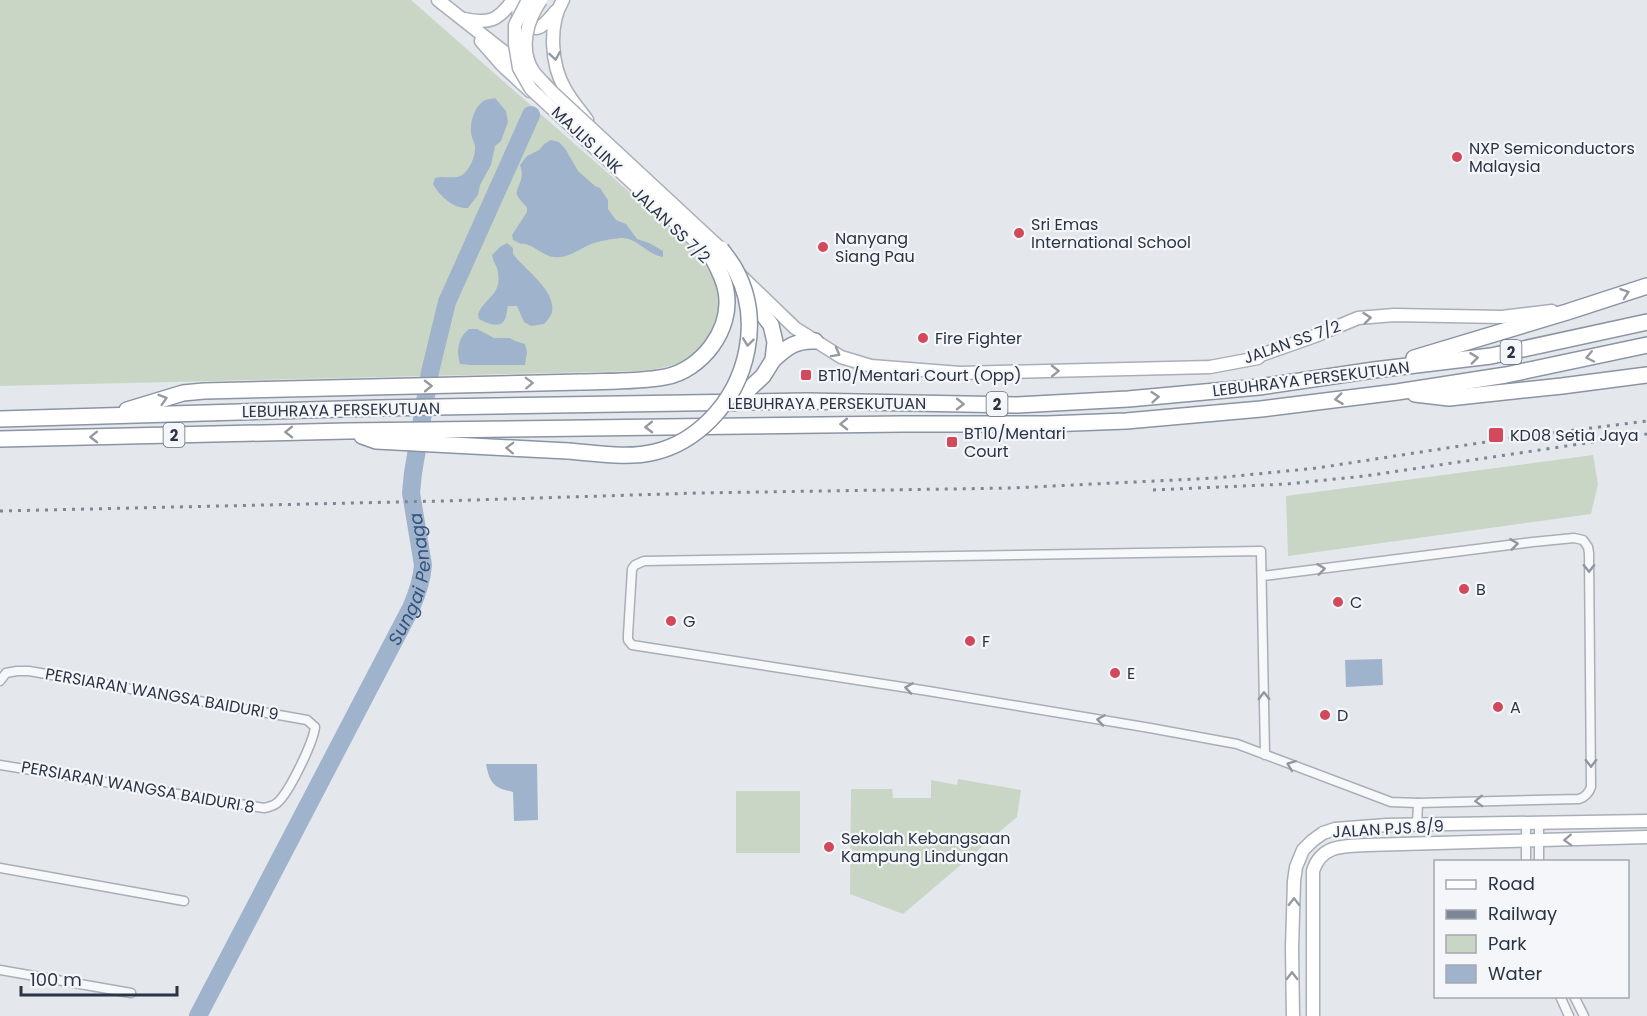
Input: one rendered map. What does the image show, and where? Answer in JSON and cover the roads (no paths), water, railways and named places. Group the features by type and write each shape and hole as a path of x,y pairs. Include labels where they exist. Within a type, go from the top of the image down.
{"highway":[{"path":"107,417 183,393 664,377 689,367 703,357 717,339 727,307 726,290 718,268 716,253"},
{"path":"347,430 376,441 621,455 642,455 672,446 701,429 720,410 734,388 747,351 749,336 745,295 737,273 716,253"},
{"path":"1374,370 1647,286"},
{"path":"755,304 771,325 776,342 773,360"},
{"name":"LEBUHRAYA PERSEKUTUAN","path":"0,419 378,408 806,401 1017,405 1116,400 1259,387 1491,356 1647,322"},
{"path":"734,403 763,376 773,360 791,345 803,341 816,341"},
{"name":"LEBUHRAYA PERSEKUTUAN","path":"0,439 347,430 1047,424 1126,421 1261,409 1397,392 1506,375 1647,345"},
{"path":"1397,392 1449,398 1647,375"}],"street":[{"name":"JALAN SS 7/2","path":"438,0 508,55 684,216 795,328 841,357 871,366 960,373 1210,367 1258,358 1358,318 1394,315 1502,317 1550,311 1604,300"},
{"path":"460,18 480,22 498,18 513,0"},
{"path":"519,0 518,21 530,29 544,24 559,5"},
{"name":"MAJLIS LINK","path":"528,0 515,25 515,44 519,68 531,88 704,249 716,253"},
{"name":"MAJLIS LINK","path":"541,0 526,32 526,53 532,70 716,253"},
{"path":"559,5 553,34 554,59 564,88 602,142"},
{"name":"JALAN SS 7/2","path":"460,18 502,64 755,304"},
{"path":"1263,576 1533,542 1574,538 1583,540 1589,553 1591,775 1589,792 1579,799 1391,802 1265,755 1237,744 927,691 642,650 628,640 632,569 644,561 1262,551 1265,755"},
{"name":"PERSIARAN WANGSA BAIDURI 9","path":"3,677 17,671 40,673 307,720 315,727 314,734 283,797 275,805"},
{"name":"PERSIARAN WANGSA BAIDURI 8","path":"0,765 264,808 275,805"},
{"path":"1417,825 1418,803"},
{"name":"JALAN PJS 8/9","path":"1299,857 1312,841 1323,833 1335,829 1387,825 1647,821"},
{"path":"1539,823 1539,860"},
{"path":"1526,824 1526,860"},
{"name":"JALAN PJS 8/9","path":"1313,1010 1313,871 1320,856 1331,849 1344,846 1647,837"},
{"path":"1313,1010 1293,1010 1294,881 1299,857 1320,856"},
{"path":"0,868 184,901"},
{"path":"0,970 131,993"},
{"path":"1561,998 1569,1016"},
{"path":"1575,998 1584,1016"}],"water":[{"path":"495,98 506,111 508,122 501,141 495,146 491,165 480,185 478,195 468,208 462,208 448,201 433,184 435,178 459,176 468,170 475,154 471,136 473,116 482,102"},
{"path":"551,140 559,142 578,171 600,188 608,200 608,209 616,220 626,224 637,239 663,251 663,257 626,238 596,242 559,257 550,256 513,240 512,235 527,212 527,208 517,195 522,175 520,165 527,156"},
{"path":"507,243 513,248 513,254 538,280 549,296 552,312 544,324 531,326 524,322 517,306 508,306 502,323 491,324 479,319 480,309 497,287 498,271 492,255"},
{"path":"469,329 477,329 494,338 510,338 525,344 527,352 525,365 460,364 459,345 462,336"},
{"path":"1382,659 1383,685 1346,687 1345,660"},
{"path":"486,764 537,764 538,820 514,821 513,792 497,787 491,781"}],"waterway":[{"name":"Sungai Penaga","path":"198,1016 415,598 423,565 411,493 430,372 447,302 531,115"}],"railway":[{"path":"0,511 698,493 1012,488 1216,478 1317,468 1512,438 1647,421"},
{"path":"1153,490 1287,484 1365,476 1647,434"}],"place":[{"name":"NXP Semiconductors Malaysia","path":"1457,157"},
{"name":"Sri Emas International School","path":"1019,233"},
{"name":"Nanyang Siang Pau","path":"823,247"},
{"name":"Fire Fighter","path":"923,338"},
{"name":"BT10/Mentari Court (Opp)","path":"806,375"},
{"name":"KD08 Setia Jaya","path":"1496,435"},
{"name":"BT10/Mentari Court","path":"952,442"},
{"name":"B","path":"1464,589"},
{"name":"C","path":"1338,602"},
{"name":"G","path":"671,621"},
{"name":"F","path":"970,641"},
{"name":"E","path":"1115,673"},
{"name":"A","path":"1498,707"},
{"name":"D","path":"1325,715"},
{"name":"Sekolah Kebangsaan Kampung Lindungan","path":"829,847"}]}
